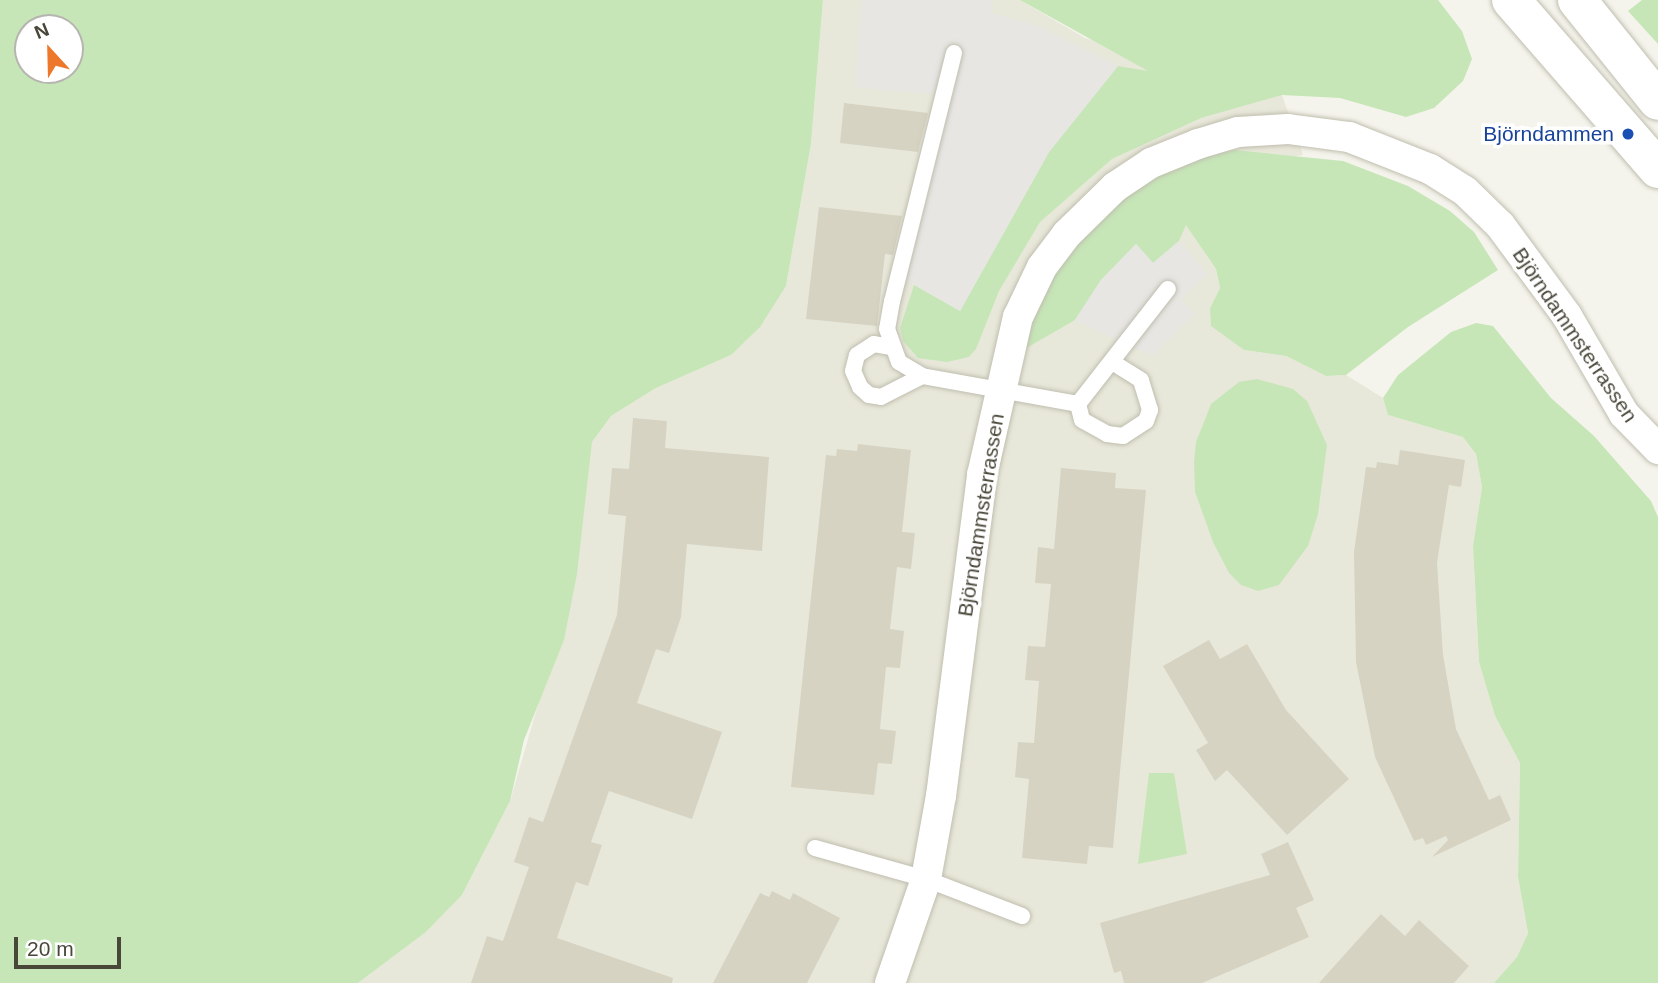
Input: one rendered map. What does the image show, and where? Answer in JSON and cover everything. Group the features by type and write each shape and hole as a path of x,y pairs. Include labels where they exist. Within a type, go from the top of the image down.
{"street":[{"path":"1511,0 1658,169"},
{"path":"1577,0 1658,101"},
{"name":"Björndammsterrassen","path":"890,983 926,879 982,475 1018,317 1042,267 1086,212 1152,163 1238,132 1288,129 1349,137 1387,149 1465,191 1500,225 1550,290 1624,414 1658,449"}],"lane":[{"path":"954,53 892,301 887,329 891,347 899,362 922,376 1078,404"},
{"path":"1078,404 1168,289"},
{"path":"891,347 874,344 857,355 853,371 860,387 869,395 881,397 922,376"},
{"path":"1078,404 1082,420 1107,434 1123,436 1146,421 1150,410 1141,380 1111,362"},
{"path":"815,848 926,879 1022,916"}],"shaded area":[{"path":"823,0 1020,0 1085,38 1282,95 1303,155 1233,166 1202,248 1216,269 1220,288 1210,308 1244,350 1286,356 1326,376 1346,375 1383,398 1388,415 1464,437 1476,454 1482,487 1473,546 1479,662 1495,716 1520,763 1518,877 1528,933 1517,957 1494,983 358,983 426,932 462,895 510,801 542,691 592,442 611,416 656,388 731,355 786,286 811,144"},
{"path":"862,0 993,0 992,13 1039,26 1118,66 1049,152 960,311 906,280 951,96 855,87"},
{"path":"1179,241 1207,274 1181,299 1194,314 1152,356 1075,320 1101,280 1136,244 1153,263"}],"green space":[{"path":"0,0 823,0 811,144 786,286 760,327 731,355 656,388 611,416 592,442 577,574 564,640 524,740 510,801 462,895 426,932 358,983 0,983"},
{"path":"1020,0 1438,0 1462,31 1472,59 1463,81 1434,108 1406,117 1340,98 1282,95 1201,118 1112,159 1040,222 999,291 976,349 969,357 947,362 918,358 903,341 900,328 914,285 960,311 1049,152 1118,66 1148,71"},
{"path":"1642,0 1658,0 1658,44 1628,11"},
{"path":"1234,150 1343,161 1408,186 1450,211 1474,232 1498,270 1408,327 1346,375 1326,376 1286,356 1244,350 1211,326 1210,308 1220,288 1216,269 1186,225 1179,241 1153,263 1136,244 1101,280 1075,320 1023,350 1041,289 1103,211 1149,179 1202,157"},
{"path":"1476,323 1493,326 1551,398 1594,436 1651,501 1658,517 1658,983 1494,983 1517,957 1528,933 1518,877 1520,763 1495,716 1479,662 1473,546 1482,487 1476,454 1463,437 1388,415 1383,398 1398,375 1451,332"},
{"path":"1257,379 1293,389 1307,401 1327,445 1318,514 1308,546 1279,585 1258,591 1241,585 1229,573 1213,542 1195,492 1194,462 1196,442 1211,404 1239,382"},
{"path":"1149,773 1174,773 1187,854 1138,864"}],"building":[{"path":"844,103 928,113 918,152 840,143"},
{"path":"819,207 902,216 893,255 885,254 877,326 806,319"},
{"path":"633,418 667,421 665,448 769,457 762,551 687,544 681,617 669,653 656,649 637,703 722,732 692,819 609,791 591,842 602,845 588,886 576,882 557,938 673,978 672,983 471,983 487,936 503,941 529,867 514,862 529,817 543,822 617,615 626,516 608,514 612,468 629,469"},
{"path":"858,444 911,450 902,532 915,533 911,569 897,567 890,629 904,631 900,668 886,667 880,729 896,731 892,764 878,763 874,795 791,787 826,455 836,456 837,449 857,451"},
{"path":"1400,450 1465,460 1461,487 1449,485 1437,563 1443,655 1456,729 1489,800 1500,795 1511,820 1432,857 1448,840 1446,836 1426,845 1423,838 1414,841 1375,757 1356,662 1354,552 1366,467 1376,468 1377,462 1398,465"},
{"path":"1061,468 1116,473 1115,488 1146,490 1113,848 1089,846 1087,864 1022,858 1029,779 1015,777 1018,742 1034,743 1039,681 1025,680 1028,646 1045,647 1051,584 1035,583 1038,547 1054,549"},
{"path":"1209,640 1220,659 1247,644 1286,710 1349,779 1287,835 1227,770 1215,781 1196,750 1208,743 1163,666"},
{"path":"1288,842 1314,900 1296,908 1309,937 1202,983 1124,983 1121,971 1114,973 1100,923 1270,875 1261,854"},
{"path":"772,891 790,900 793,893 840,918 807,983 713,983 760,893 769,897"},
{"path":"1381,914 1405,936 1419,920 1469,966 1454,983 1319,983"}],"place":[{"name":"Björndammen","path":"1628,134"}]}
